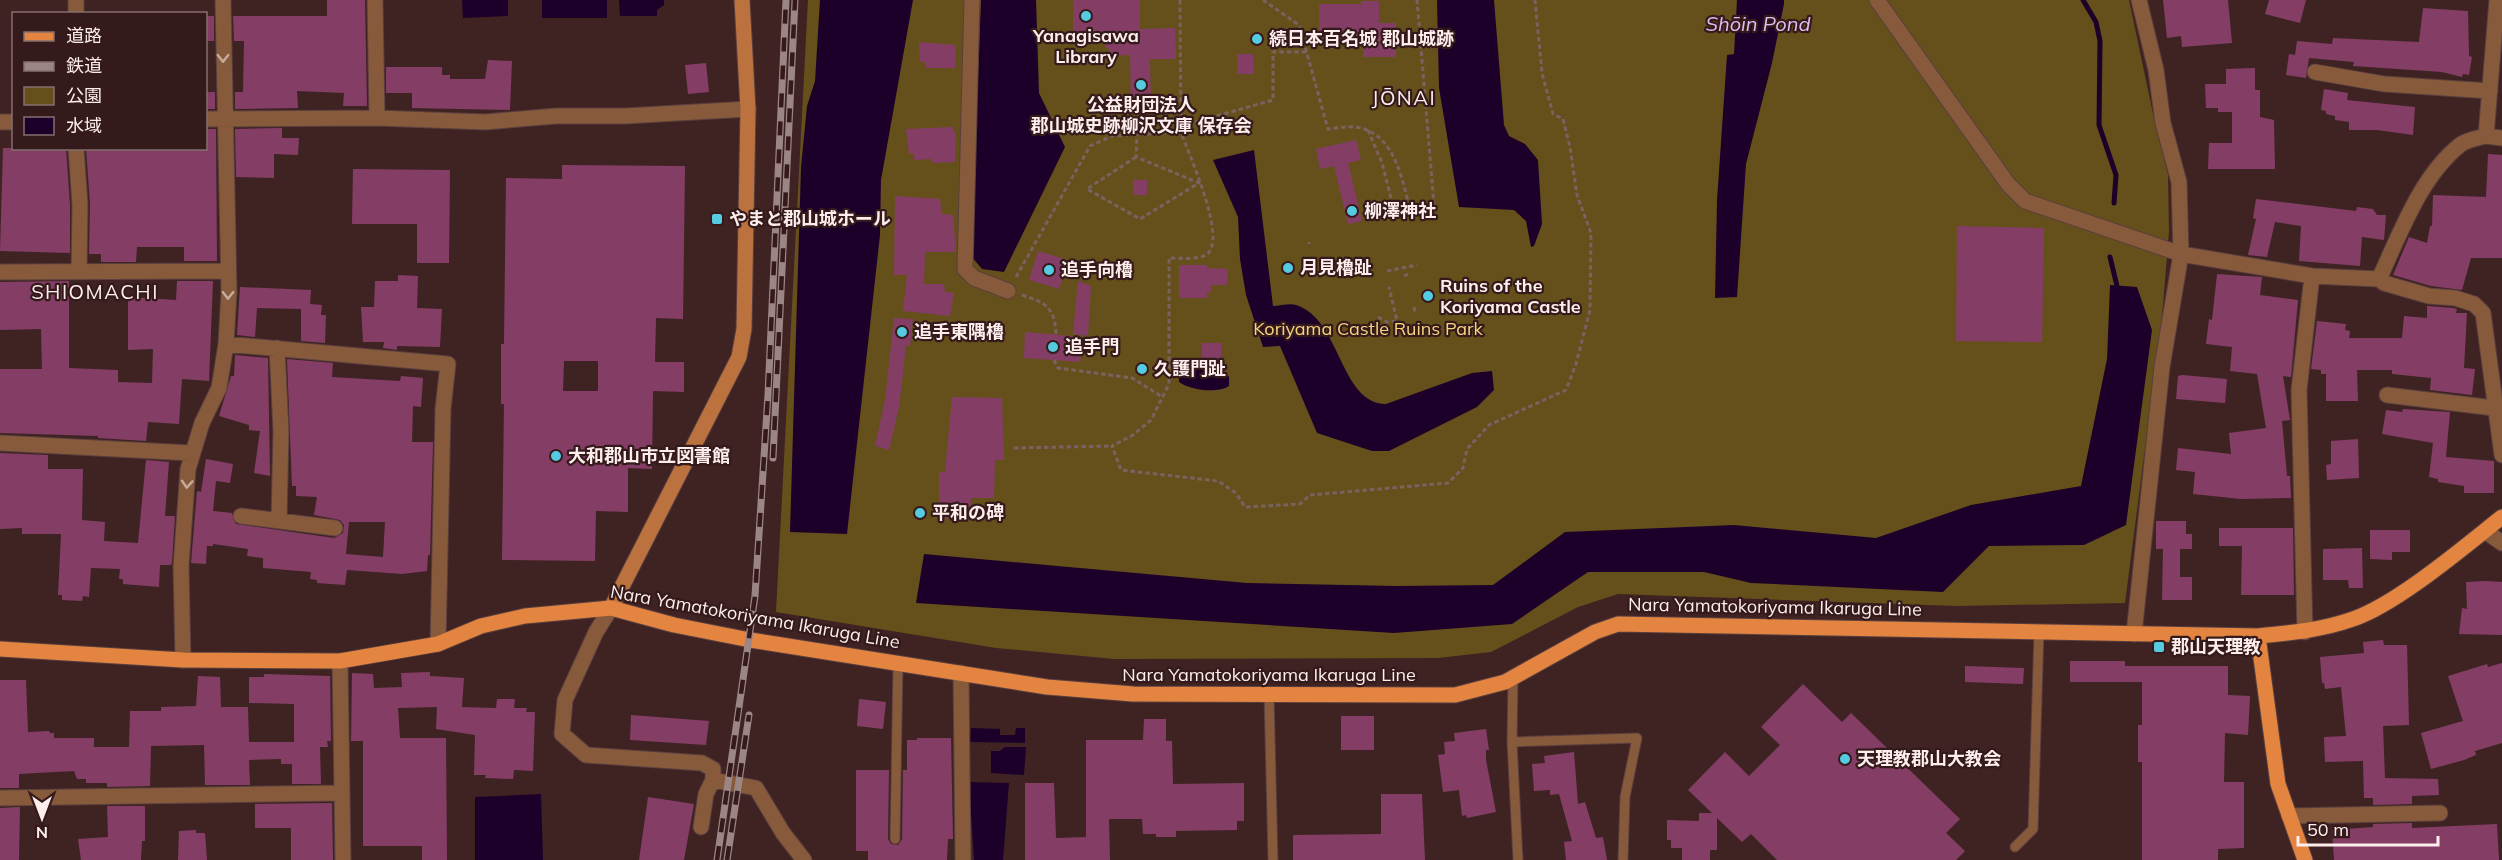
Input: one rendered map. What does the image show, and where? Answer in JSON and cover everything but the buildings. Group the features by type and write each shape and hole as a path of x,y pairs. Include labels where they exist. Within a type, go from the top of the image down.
{"main road":[{"name":"Nara Yamatokoriyama Ikaruga Line","path":"0,649 183,660 340,661 438,644 481,626 525,616 611,608 732,636 961,673 1109,693 1455,695 1484,689 1513,677 1595,632 1618,624 2258,636 2305,632 2355,619 2398,595 2502,517"},
{"path":"2258,636 2278,784 2305,860"}],"street":[{"path":"183,660 182,566 191,453 219,388 226,344 229,292 223,0"},
{"path":"375,0 376,118"},
{"path":"701,827 706,794 713,780 713,769 702,763 586,755 562,734 564,700 596,632 611,608 739,357 744,329 748,109 742,0"},
{"path":"972,0 965,269 974,278 1008,291"},
{"path":"1877,0 2008,184 2025,201 2181,254 2312,276 2379,279 2384,283 2429,296 2455,298 2474,304 2483,313 2502,455"},
{"path":"2134,634 2162,367 2181,254 2179,182 2163,123 2156,70 2139,0"},
{"path":"2486,136 2497,0"},
{"path":"2315,72 2384,84 2490,91"},
{"path":"207,120 376,118 485,122 556,116 625,116 748,109"},
{"path":"2379,279 2413,208 2440,166 2461,144 2486,136 2502,138"},
{"path":"76,150 80,205 79,270"},
{"path":"0,272 227,271"},
{"path":"2305,632 2299,390 2312,276"},
{"path":"226,344 448,364 443,409 438,644"},
{"path":"277,348 281,431 279,521"},
{"path":"2387,395 2494,408"},
{"path":"0,443 191,453"},
{"path":"241,516 335,528"},
{"path":"2485,531 2502,543"},
{"path":"340,661 343,860"},
{"path":"961,673 963,860"},
{"path":"713,780 756,788 783,833 804,860"},
{"path":"0,798 341,793"},
{"path":"2289,816 2440,813"}],"lane":[{"path":"2015,847 2033,829 2038,631"},
{"path":"895,839 898,663"},
{"path":"1513,677 1512,742 1518,860"},
{"path":"1269,695 1274,860"},
{"path":"1512,742 1637,738 1625,797 1623,860"}],"path":[{"path":"1014,448 1112,446 1133,435 1151,420 1169,384 1169,258 1197,257 1207,254 1213,246 1213,218 1180,132 1180,0"},
{"path":"1263,0 1299,25 1328,129 1355,126 1368,130 1384,141 1395,159 1412,217 1432,215 1434,205 1417,0"},
{"path":"1112,446 1121,470 1218,481 1236,493 1245,507 1300,504 1310,495 1448,483 1463,468 1467,449 1489,425 1566,390 1576,364 1590,310 1591,233 1577,195 1570,147 1563,119 1553,114 1542,74 1534,0"},
{"path":"1180,126 1273,100 1273,52 1307,52"},
{"path":"1368,130 1382,163 1392,202"},
{"path":"1056,335 1056,318 1044,302 1008,291 1090,146 1112,136 1180,132"},
{"path":"1136,157 1137,134"},
{"path":"1136,157 1199,183"},
{"path":"1136,157 1087,189 1140,219 1199,183"},
{"path":"1387,271 1417,265"},
{"path":"1378,317 1387,322 1397,321 1389,287"},
{"path":"1054,360 1058,368 1132,378 1162,396"}],"green space":[{"name":"Koriyama Castle Ruins Park","path":"808,0 2129,0 2168,174 2169,231 2162,317 2125,603 1956,606 1618,594 1578,607 1491,652 1438,658 1114,659 996,648 776,612"}],"water":[{"path":"462,0 508,0 508,16 463,18"},
{"path":"542,0 607,0 607,18 542,18"},
{"path":"619,0 664,0 664,5 657,10 657,16 620,16"},
{"path":"820,0 913,0 881,180 880,235 847,534 790,532 801,167 807,106 815,81"},
{"path":"981,0 1036,0 1039,93 1065,147 1004,272 982,269 971,256"},
{"path":"1437,0 1494,0 1504,125 1509,136 1525,144 1538,160 1542,224 1534,246 1531,247 1526,221 1514,210 1459,207 1439,88"},
{"name":"Shōin Pond","path":"1737,0 1784,0 1784,4 1772,63 1746,164 1737,297 1715,298 1717,200 1727,55 1734,54"},
{"path":"1254,150 1273,306 1294,304 1311,313 1323,326 1349,376 1359,390 1371,400 1386,404 1472,373 1492,371 1494,390 1477,407 1389,451 1372,451 1317,433 1280,346 1263,347 1246,295 1240,259 1238,217 1213,160"},
{"path":"2110,285 2137,287 2152,330 2126,525 2084,545 1989,546 1943,592 1751,583 1704,572 1588,572 1512,624 1394,633 916,603 924,554 1247,583 1493,585 1565,532 1734,525 1876,538 1971,505 2081,486 2107,359"},
{"path":"1186,369 1223,371 1229,377 1229,386 1211,390 1184,385 1179,382 1179,376"},
{"path":"971,728 1000,729 1000,735 1015,735 1016,728 1025,728 1025,743 970,742"},
{"path":"1005,747 1026,747 1024,775 991,773 991,751 1000,751"},
{"path":"969,782 1009,783 1003,860 974,860"},
{"path":"541,794 543,860 475,860 475,797"}],"waterway":[{"path":"2083,0 2096,22 2100,41 2099,125 2116,175 2114,203"},
{"path":"2110,257 2117,286"}],"railway":[{"path":"717,860 755,596 768,395 786,0"},
{"path":"773,458 795,0"},
{"path":"727,860 749,715"}],"place":[{"name":"Yanagisawa Library","path":"1086,16"},
{"name":"続日本百名城 郡山城跡","path":"1257,39"},
{"name":"公益財団法人 郡山城史跡柳沢文庫 保存会","path":"1141,85"},
{"name":"柳澤神社","path":"1352,211"},
{"name":"やまと郡山城ホール","path":"717,219"},
{"name":"月見櫓趾","path":"1288,268"},
{"name":"追手向櫓","path":"1049,270"},
{"name":"Ruins of the Koriyama Castle","path":"1428,296"},
{"name":"追手東隅櫓","path":"902,332"},
{"name":"追手門","path":"1053,347"},
{"name":"久護門趾","path":"1142,369"},
{"name":"大和郡山市立図書館","path":"556,456"},
{"name":"平和の碑","path":"920,513"},
{"name":"郡山天理教","path":"2159,647"},
{"name":"天理教郡山大教会","path":"1845,759"}],"district":[{"name":"JŌNAI","path":"1404,98"},
{"name":"SHIOMACHI","path":"95,292"}]}
